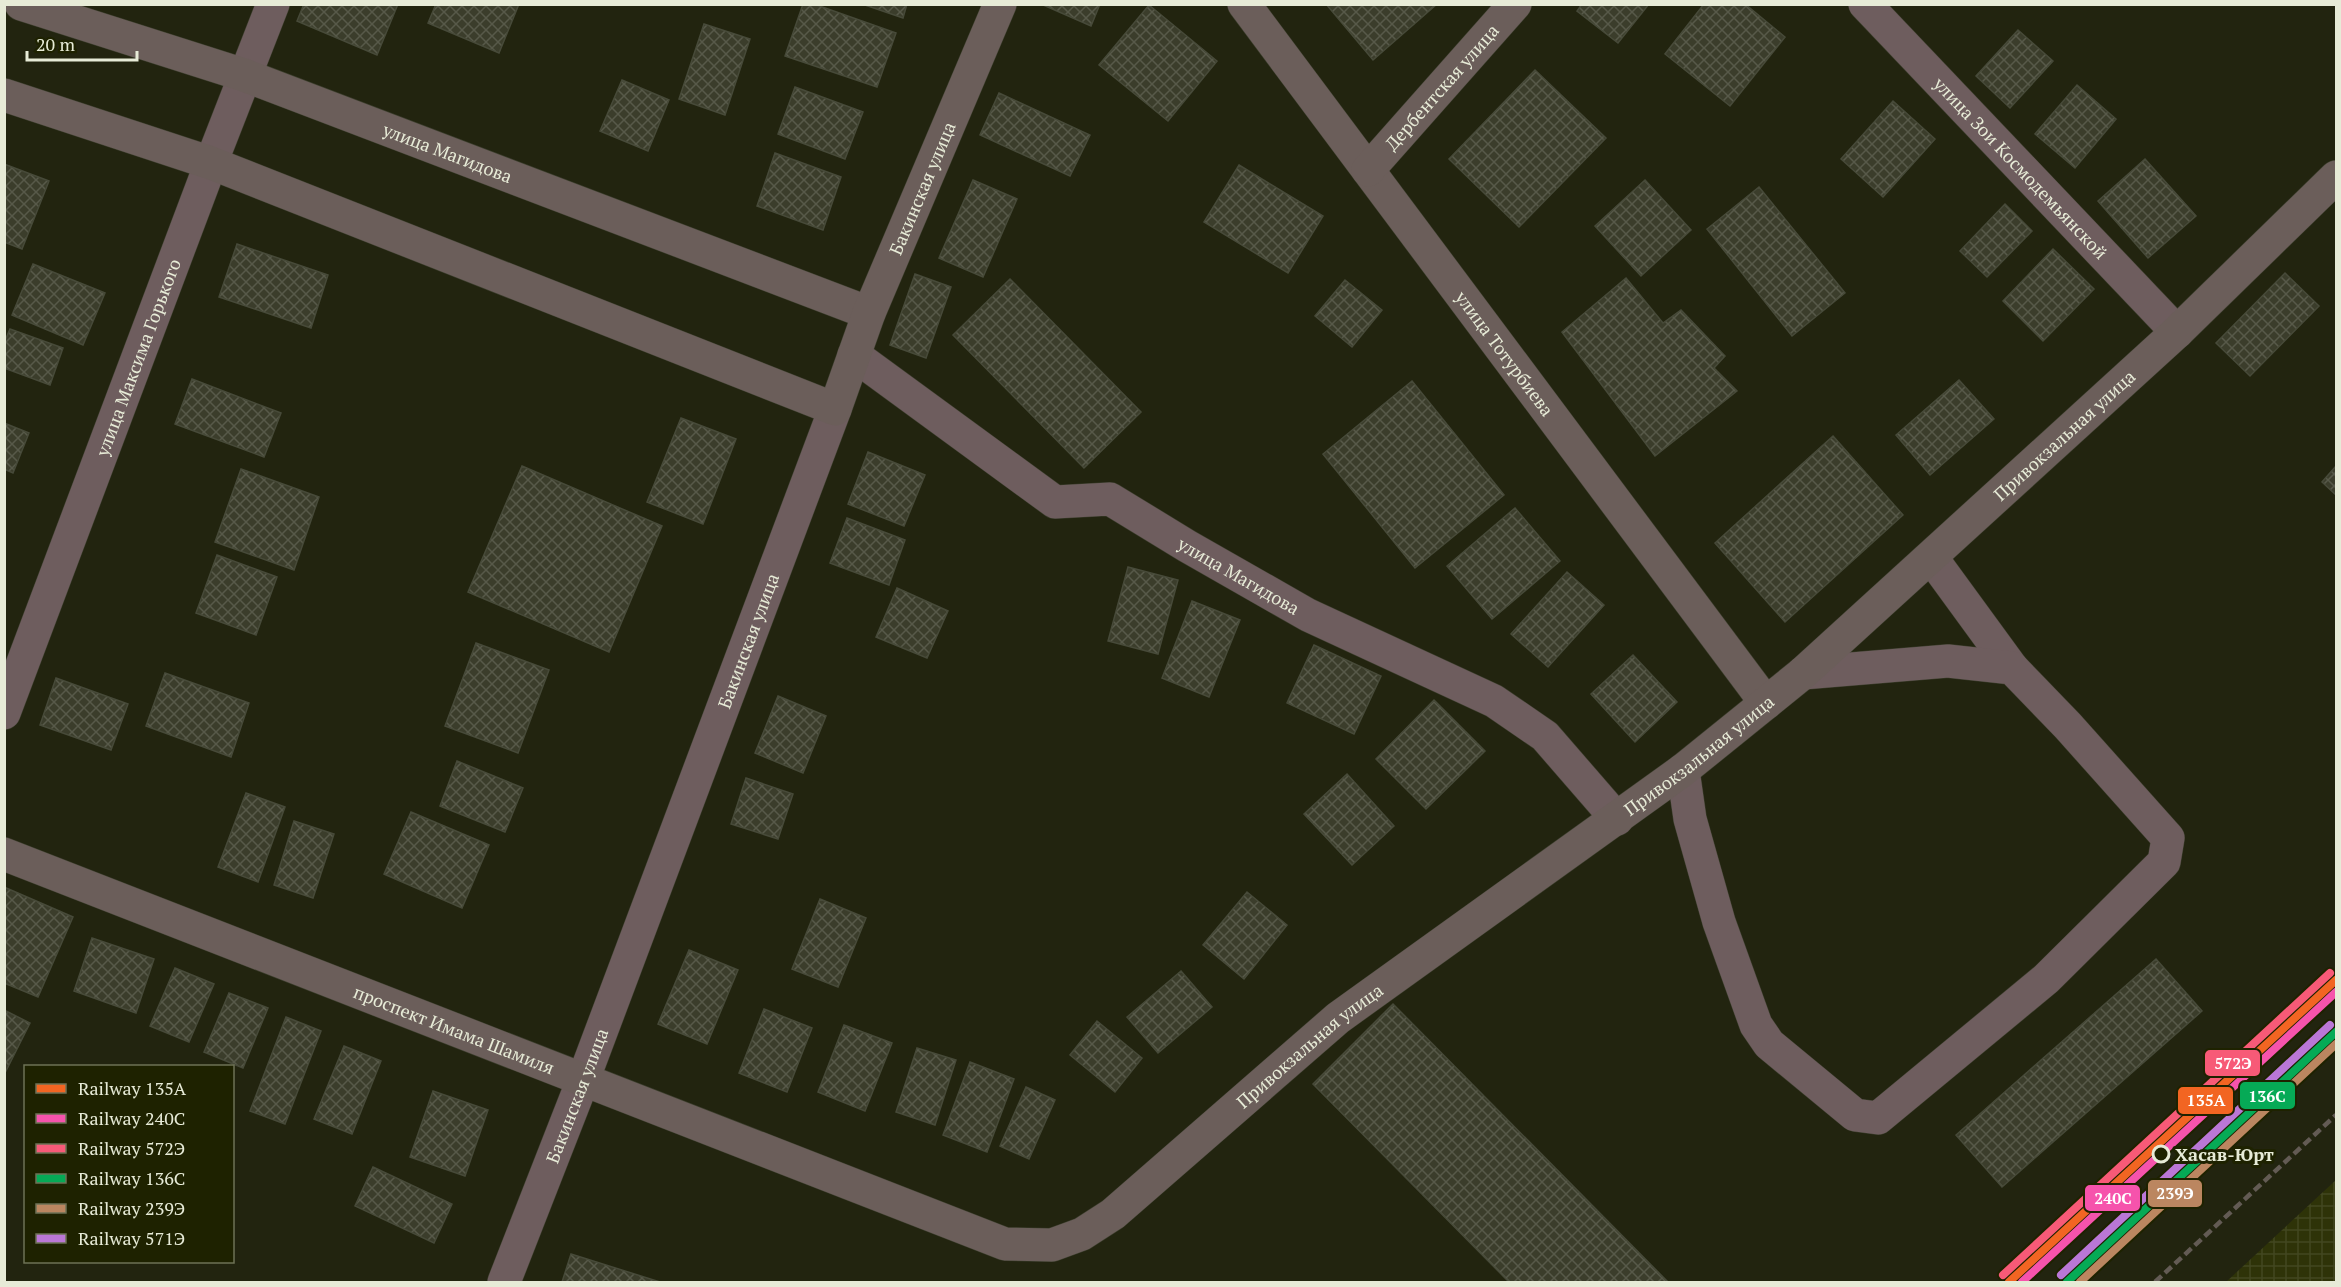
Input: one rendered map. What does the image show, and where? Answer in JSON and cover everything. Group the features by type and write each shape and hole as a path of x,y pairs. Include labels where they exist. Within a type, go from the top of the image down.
{"main road":[{"name":"улица Магидова","path":"21,4 244,75 869,313"},
{"name":"Бакинская улица","path":"835,409 869,313 1000,4"},
{"name":"улица Тотурбиева","path":"1244,4 1766,703"},
{"name":"Дербентская улица","path":"1368,170 1515,4"},
{"path":"4,95 211,163 835,409"},
{"name":"Привокзальная улица","path":"1005,1244 1052,1245 1082,1234 1113,1214 1338,1018 1683,770 1803,673 2178,332 2337,177"},
{"name":"проспект Имама Шамиля","path":"4,854 1005,1244"}],"street":[{"name":"улица Максима Горького","path":"4,713 244,75 273,4"},
{"name":"улица Зои Космодемьянской","path":"1865,4 2178,332"},
{"name":"улица Магидова","path":"854,355 1055,502 1110,499 1308,615 1494,701 1545,736 1617,819"},
{"name":"Бакинская улица","path":"504,1282 583,1080 835,409"},
{"path":"1683,770 1690,819 1719,922 1756,1024 1768,1044 1855,1114 1878,1118 2046,979 2164,862 2168,838 2012,668 1931,556"},
{"path":"1803,673 1948,660 2012,668"}],"shaded area":[{"path":"2336,1180 2336,1282 2226,1282"}],"building":[{"path":"304,4 398,4 377,55 297,21"},
{"path":"436,4 519,4 499,53 428,23"},
{"path":"803,4 814,4 896,33 877,87 785,56"},
{"path":"862,4 907,4 903,18"},
{"path":"1041,4 1100,4 1091,26"},
{"path":"1326,4 1437,4 1373,60"},
{"path":"1582,4 1649,4 1618,43 1577,11"},
{"path":"1704,4 1745,4 1785,37 1730,106 1665,54"},
{"path":"1149,5 1217,61 1168,121 1099,65"},
{"path":"704,24 750,39 725,115 679,99"},
{"path":"2018,30 2053,61 2010,108 1976,76"},
{"path":"1535,70 1606,138 1519,227 1449,159"},
{"path":"622,80 669,100 648,151 600,131"},
{"path":"2077,85 2116,119 2075,168 2035,134"},
{"path":"795,87 863,112 845,159 778,134"},
{"path":"999,93 1090,135 1070,176 980,135"},
{"path":"1893,101 1935,139 1883,197 1841,159"},
{"path":"775,153 841,177 823,230 757,206"},
{"path":"2145,159 2196,216 2148,258 2098,201"},
{"path":"4,164 49,181 22,249 4,242"},
{"path":"1239,165 1323,216 1288,273 1204,222"},
{"path":"973,180 1017,199 983,277 939,258"},
{"path":"1645,180 1691,230 1641,276 1595,226"},
{"path":"1759,187 1845,293 1792,336 1707,229"},
{"path":"2005,204 2032,231 1987,277 1960,251"},
{"path":"237,244 328,275 311,328 219,297"},
{"path":"2053,249 2094,289 2043,341 2003,301"},
{"path":"33,264 105,293 83,345 12,315"},
{"path":"2285,273 2319,306 2250,376 2216,343"},
{"path":"915,274 951,287 926,358 890,345"},
{"path":"1626,278 1663,323 1681,310 1725,356 1714,368 1737,391 1655,456 1562,332"},
{"path":"1010,279 1141,412 1084,468 953,335"},
{"path":"1345,280 1382,310 1352,347 1315,316"},
{"path":"10,329 63,348 50,385 4,368 4,343"},
{"path":"192,379 281,413 264,457 175,424"},
{"path":"1959,380 1994,419 1930,475 1896,435"},
{"path":"1412,381 1504,495 1415,568 1323,454"},
{"path":"681,418 736,439 703,524 647,502"},
{"path":"4,423 29,433 13,473 4,469"},
{"path":"1833,436 1903,515 1785,622 1715,543"},
{"path":"868,452 925,475 904,526 848,504"},
{"path":"522,466 662,526 609,652 468,592"},
{"path":"2336,466 2336,495 2322,482"},
{"path":"241,469 319,497 294,570 215,542"},
{"path":"1515,508 1560,561 1492,619 1447,566"},
{"path":"847,518 905,540 889,585 830,563"},
{"path":"217,555 277,577 256,635 196,613"},
{"path":"1128,567 1178,580 1158,654 1108,641"},
{"path":"1567,572 1604,605 1548,667 1511,634"},
{"path":"897,588 948,611 927,658 876,637"},
{"path":"1192,601 1240,620 1209,697 1162,678"},
{"path":"476,643 549,670 518,753 445,726"},
{"path":"1314,645 1381,676 1354,734 1287,703"},
{"path":"1633,655 1677,702 1635,742 1591,694"},
{"path":"165,673 249,703 231,757 146,726"},
{"path":"56,678 128,704 111,750 40,725"},
{"path":"778,696 826,716 803,773 755,753"},
{"path":"1434,700 1485,751 1426,809 1376,759"},
{"path":"457,761 523,788 505,832 440,806"},
{"path":"1347,774 1394,826 1352,865 1304,814"},
{"path":"746,778 793,794 778,839 731,824"},
{"path":"246,793 285,807 258,882 218,867"},
{"path":"411,812 489,845 462,908 384,874"},
{"path":"294,821 334,834 313,898 274,885"},
{"path":"4,887 73,917 38,997 4,983"},
{"path":"1247,892 1287,925 1244,979 1203,945"},
{"path":"820,899 866,918 838,987 792,969"},
{"path":"92,938 154,959 136,1013 74,991"},
{"path":"689,950 738,970 707,1044 658,1024"},
{"path":"2156,959 2202,1011 2002,1187 1956,1135"},
{"path":"175,968 214,984 189,1042 150,1026"},
{"path":"1181,971 1212,1007 1158,1053 1127,1017"},
{"path":"229,993 268,1008 243,1068 204,1052"},
{"path":"1393,1004 1668,1282 1509,1282 1313,1084"},
{"path":"764,1009 812,1028 787,1092 739,1073"},
{"path":"4,1010 30,1023 4,1075"},
{"path":"286,1017 321,1031 285,1124 250,1111"},
{"path":"1097,1021 1142,1058 1115,1092 1070,1055"},
{"path":"844,1025 892,1043 865,1111 818,1092"},
{"path":"344,1046 381,1061 352,1134 314,1119"},
{"path":"917,1048 956,1060 935,1125 896,1112"},
{"path":"970,1062 1014,1079 987,1152 943,1135"},
{"path":"1026,1087 1055,1100 1029,1159 1000,1146"},
{"path":"433,1091 488,1110 465,1176 410,1157"},
{"path":"373,1167 452,1204 434,1243 355,1206"},
{"path":"571,1254 660,1282 562,1282"}],"railway":[{"path":"2155,1282 2336,1115"}],"rail line":[{"name":"572Э","path":"2003,1275 2330,973"},
{"name":"135А","path":"2009,1282 2336,980"},
{"name":"240С","path":"2022,1282 2336,992"},
{"name":"571Э","path":"2061,1275 2330,1025"},
{"name":"136С","path":"2067,1282 2336,1032"},
{"name":"239Э","path":"2080,1282 2336,1044"}],"place":[{"name":"Хасав-Юрт","path":"2161,1154"}]}
